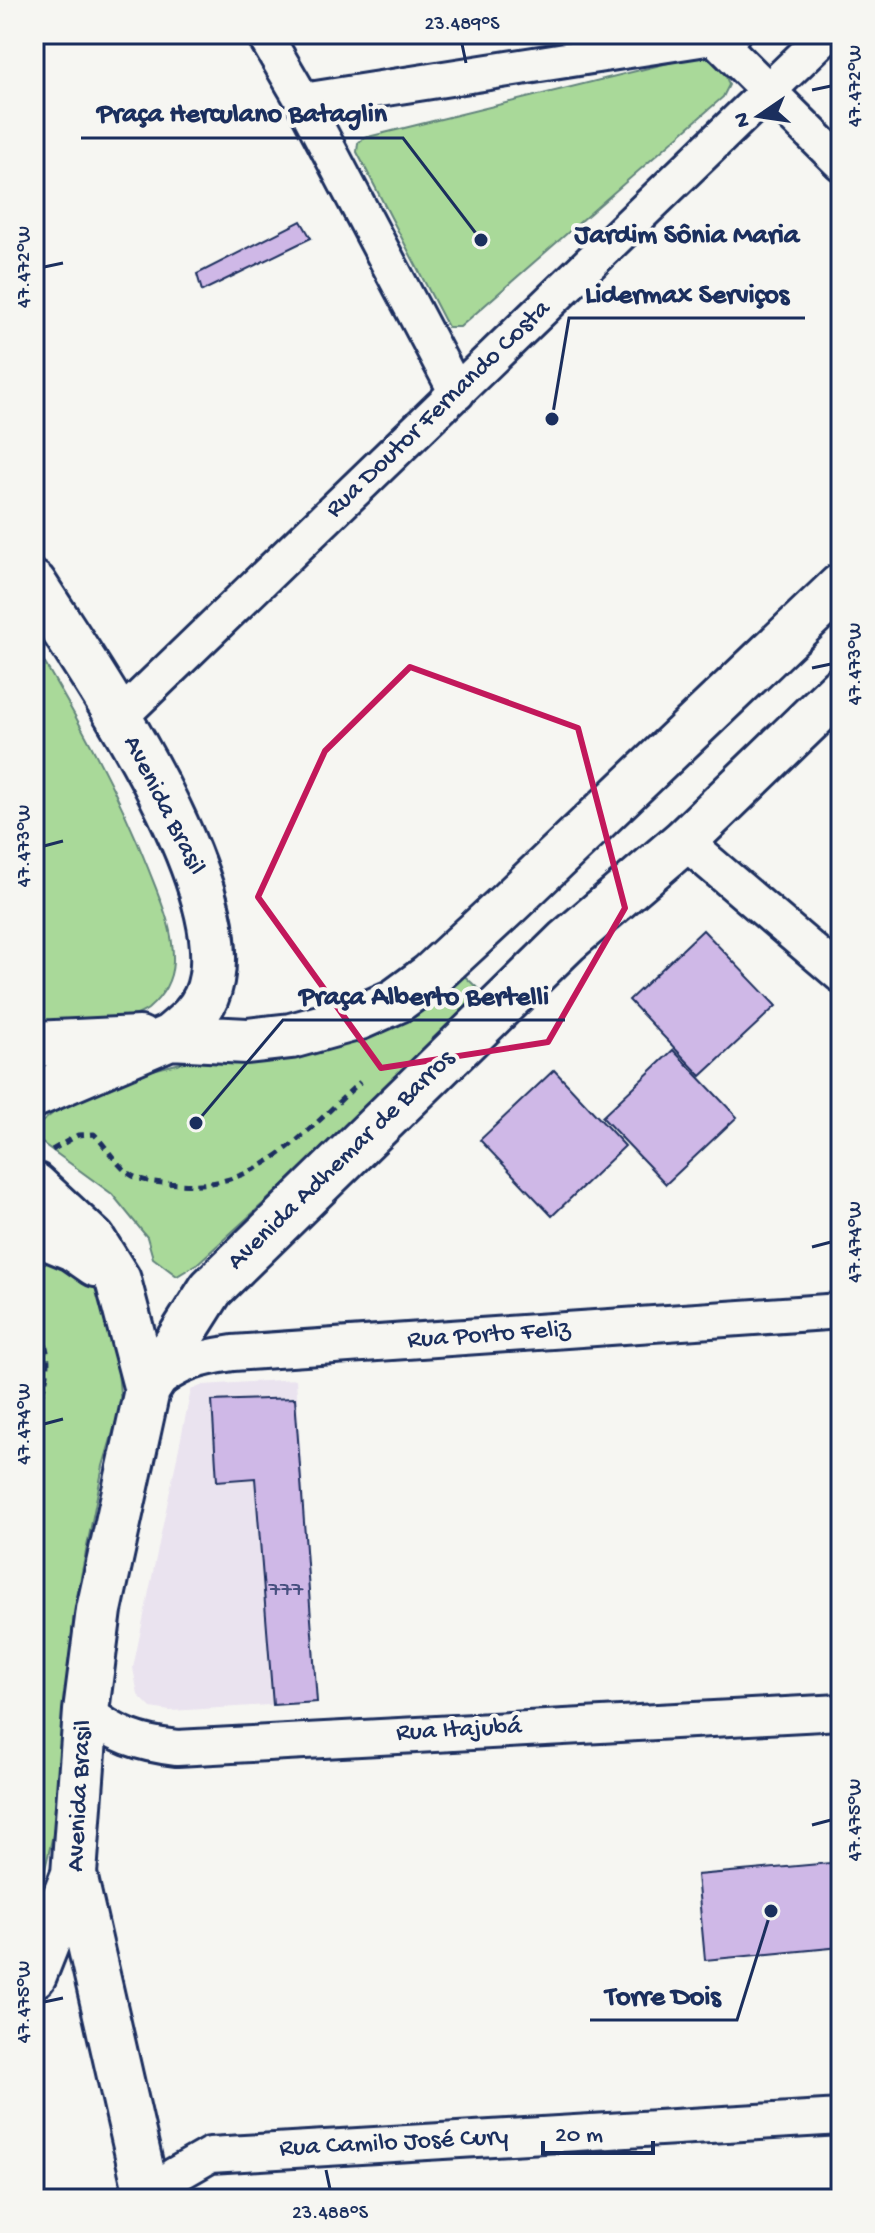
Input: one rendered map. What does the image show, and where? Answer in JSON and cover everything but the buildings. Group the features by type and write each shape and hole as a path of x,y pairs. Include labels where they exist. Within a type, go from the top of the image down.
{"main road":[{"name":"Avenida Brasil","path":"34,584 119,718 184,839 203,886 211,934 207,995 193,1018 170,1037"},
{"path":"34,1044 170,1037 247,1041 291,1036 360,1017 396,1001 430,976 510,902 841,586"},
{"name":"Avenida Adhemar de Barros","path":"147,1390 211,1289 567,941 684,841 841,689"},
{"path":"34,1095 170,1037"},
{"path":"40,1169 93,1240 118,1280 147,1390"},
{"path":"34,1232 73,1248 118,1280"},
{"name":"Avenida Brasil","path":"147,1390 99,1610 86,1711 74,1874 148,2199"},
{"path":"34,1975 74,1874"}],"street":[{"path":"264,34 303,101 457,393"},
{"name":"Rua Doutor Fernando Costa","path":"119,718 827,34"},
{"path":"303,101 723,35 769,90 841,163"},
{"path":"684,841 841,975"},
{"name":"Rua Porto Feliz","path":"147,1390 171,1368 193,1360 233,1353 841,1311"},
{"name":"Rua Itajubá","path":"86,1711 118,1735 177,1748 841,1712"},
{"name":"Rua Camilo José Cury","path":"156,2199 175,2175 210,2155 841,2117"}],"path":[{"path":"40,1169 78,1135 94,1134 131,1175 160,1183 197,1186 230,1181 260,1169 365,1078"},
{"path":"34,1319 42,1334 50,1370 34,1413"}],"highlighted area":[{"path":"410,667 578,728 625,908 548,1042 381,1068 258,897 325,751"}],"shaded area":[{"path":"296,1379 317,1702 170,1711 151,1708 138,1695 133,1668 191,1390 203,1385"}],"green space":[{"path":"701,55 720,66 725,74 729,85 723,97 460,327 448,327 357,152 358,143 364,138"},
{"path":"34,645 110,782 169,925 173,962 168,982 148,1009 125,1019 34,1026"},
{"path":"456,968 488,998 197,1264 177,1276 153,1258 147,1237 112,1194 34,1137 34,1128 65,1104 124,1077 185,1062 256,1059"},
{"path":"34,1242 104,1284 116,1349 121,1405 103,1466 74,1612 65,1709 63,1792 34,1916"}],"place":[{"name":"Praça Herculano Bataglin","path":"481,240"},
{"name":"Lidermax Serviços","path":"552,419"},
{"name":"Praça Alberto Bertelli","path":"196,1123"},
{"name":"Torre Dois","path":"771,1911"}],"district":[{"name":"Jardim Sônia Maria","path":"687,236"}]}
